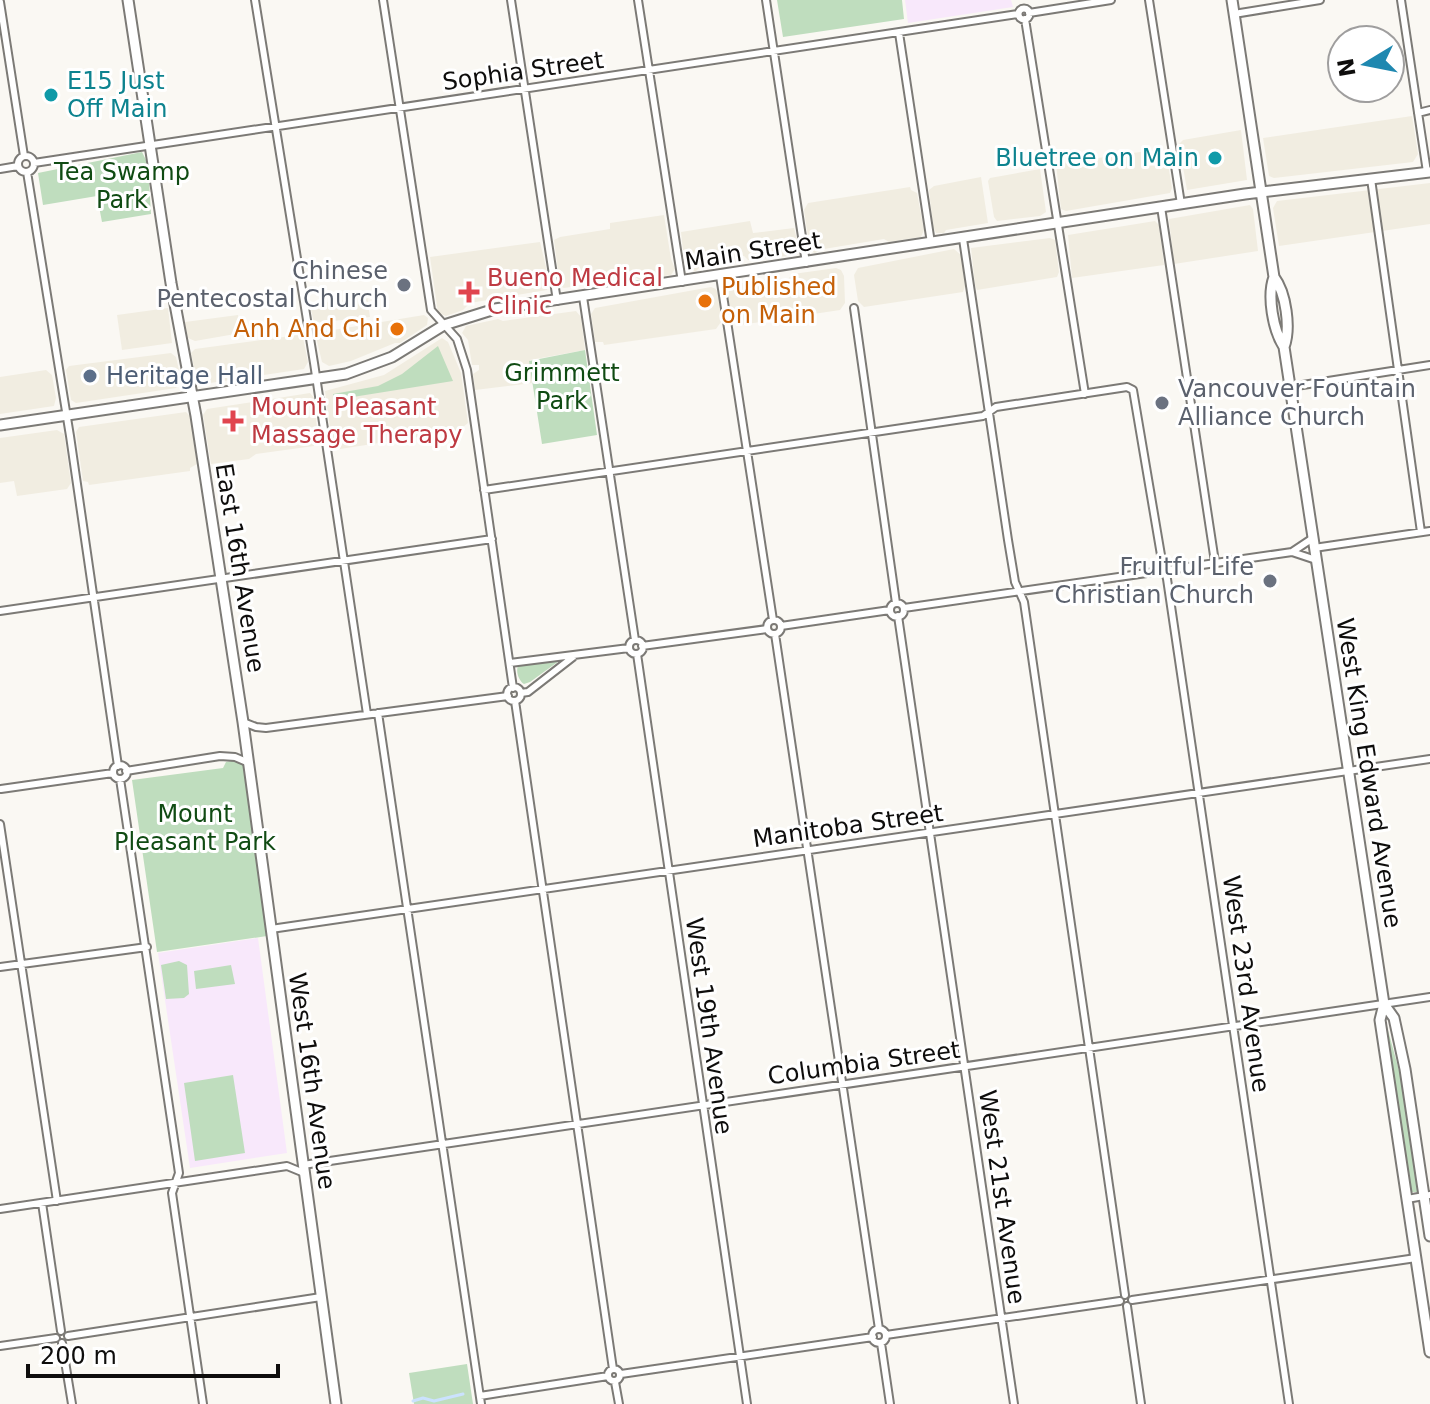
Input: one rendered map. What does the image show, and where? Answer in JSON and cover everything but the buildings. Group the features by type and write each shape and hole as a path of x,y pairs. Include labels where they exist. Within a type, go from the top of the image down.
{"main road":[{"name":"East 16th Avenue","path":"128,0 249,763"},
{"name":"West King Edward Avenue","path":"1232,0 1274,277 1280,285 1289,335 1284,347 1384,1004 1380,1020 1430,1352"},
{"name":"Main Street","path":"0,425 317,379 373,366 444,325 481,312 1261,192 1428,172"},
{"name":"West 16th Avenue","path":"249,763 336,1404"},
{"name":"West King Edward Avenue","path":"1384,1004 1394,1018 1405,1069 1427,1195 1430,1236"}],"street":[{"path":"255,0 317,379 367,714"},
{"path":"383,0 431,310 457,339 465,361 513,688"},
{"path":"511,0 557,301"},
{"path":"638,0 682,282"},
{"path":"766,0 806,263"},
{"name":"Sophia Street","path":"34,163 1111,0"},
{"path":"1149,0 1181,204"},
{"path":"1234,14 1320,0"},
{"path":"1401,0 1428,172"},
{"path":"0,2 24,156"},
{"path":"484,490 983,416 996,407 1085,394 1023,11"},
{"path":"899,33 932,244"},
{"path":"1418,113 1430,110"},
{"path":"24,156 34,163 27,172 22,172 18,166 18,161 24,156"},
{"path":"0,169 18,166"},
{"path":"0,790 113,773 118,766 27,172"},
{"path":"1371,179 1421,532"},
{"path":"1161,207 1215,562"},
{"path":"963,239 1010,553 1024,602 1141,1404"},
{"path":"720,276 773,620"},
{"path":"583,297 635,640 642,646 767,629 775,634"},
{"path":"854,308 896,603 890,610 781,626 775,634 879,1329 886,1335 1416,1258"},
{"path":"1290,387 1430,365"},
{"name":"West 23rd Avenue","path":"1085,394 1127,387 1133,390 1200,792 1289,1404"},
{"path":"896,603 904,608 1292,552 1314,543 1430,531"},
{"path":"0,611 492,539"},
{"path":"1292,552 1316,560"},
{"path":"890,610 898,616 904,608"},
{"name":"West 21st Avenue","path":"898,616 1014,1404"},
{"path":"773,620 781,626"},
{"path":"767,629 768,623 773,620"},
{"path":"629,648 635,640"},
{"path":"629,648 637,654 642,646"},
{"path":"510,663 629,648"},
{"name":"West 19th Avenue","path":"637,654 747,1404"},
{"path":"513,688 521,693 528,692 573,656"},
{"path":"508,696 508,691 513,688"},
{"path":"378,713 480,1400 608,1376 613,1369 515,701 521,693"},
{"path":"243,722 266,728 508,696 515,701"},
{"path":"118,766 126,771 220,756 235,757 249,763"},
{"name":"Manitoba Street","path":"271,929 1430,759"},
{"path":"120,779 126,771"},
{"path":"113,773 115,778 120,779"},
{"path":"120,779 179,1173 172,1193 203,1404"},
{"path":"0,824 57,1201"},
{"path":"0,967 147,947"},
{"name":"Columbia Street","path":"303,1164 1430,997"},
{"path":"0,1209 303,1164"},
{"path":"289,1166 303,1164"},
{"path":"1407,1199 1427,1195"},
{"path":"0,1346 56,1338 61,1331 42,1203"},
{"path":"62,1343 68,1336 321,1297"},
{"path":"873,1337 879,1329"},
{"path":"61,1331 68,1336"},
{"path":"886,1335 881,1343 890,1404"},
{"path":"613,1369 621,1374 873,1337"},
{"path":"873,1337 881,1343"},
{"path":"56,1338 62,1343 72,1404"},
{"path":"615,1382 621,1374"},
{"path":"608,1376 615,1382 619,1404"}],"shaded area":[{"path":"905,0 1011,0 1013,7 908,23"},
{"path":"1412,116 1418,154 1413,162 1274,178 1269,176 1263,138"},
{"name":"Bluetree on Main","path":"1241,130 1247,180 1187,190 1179,144 1183,140"},
{"path":"1161,149 1166,152 1172,188 1170,193 1066,211 1061,209 1056,164"},
{"path":"1040,169 1046,212 1040,216 997,221 988,181 990,178"},
{"path":"981,177 988,223 936,233 929,190 934,186"},
{"path":"1430,183 1430,224 1279,246 1273,208 1277,201"},
{"path":"910,187 917,193 924,230 921,237 889,242 884,239 815,253 810,251 804,210 808,203"},
{"path":"1250,205 1258,251 1174,264 1169,219"},
{"path":"664,215 675,269 671,275 640,280 635,277 624,279 619,274 612,281 560,286 554,240 610,229 610,223"},
{"path":"750,221 753,233 794,228 800,251 798,255 748,260 739,256 736,262 696,271 688,272 685,269 681,232"},
{"path":"1155,221 1159,225 1164,265 1072,278 1068,235"},
{"path":"1050,238 1055,240 1057,277 977,290 971,248"},
{"path":"540,242 550,284 547,290 470,303 463,310 446,316 438,313 430,257"},
{"path":"954,249 961,255 963,292 864,307 858,301 854,275 858,268"},
{"path":"836,268 844,276 845,303 840,310 740,325 733,320 727,292 730,285 789,278 793,274"},
{"path":"711,287 716,289 719,298 721,322 716,329 604,345 603,342 595,342 591,314 595,308"},
{"path":"367,296 370,317 314,323 310,305"},
{"path":"168,308 172,343 122,350 117,315"},
{"path":"576,311 581,317 585,350 530,360 533,383 475,390 473,374 479,370 479,365 472,365 468,340 462,333 466,326 498,319 503,321"},
{"path":"238,315 241,333 195,341 188,338 185,322"},
{"path":"424,315 428,318 427,325 400,343 351,361 329,366 322,362 316,337 321,332"},
{"path":"298,335 303,338 308,362 304,369 203,384 197,381 191,353 195,349"},
{"path":"442,338 448,342 461,373 468,423 463,430 340,449 332,442 325,391 384,375"},
{"path":"171,353 176,357 181,379 176,388 76,403 71,400 66,370 69,366"},
{"path":"46,370 52,375 56,398 54,406 0,414 0,377"},
{"path":"310,393 314,398 318,439 314,446 211,464 203,415 207,409"},
{"path":"186,412 190,416 197,464 190,471 89,485 83,481 76,432 79,427"},
{"path":"57,430 64,434 71,483 67,489 17,496 14,481 0,483 0,438"},
{"path":"258,938 287,1153 190,1168 158,953"}],"green space":[{"path":"777,0 902,0 904,19 783,37"},
{"name":"Tea Swamp Park","path":"142,152 148,164 151,214 102,222 97,196 43,205 38,173"},
{"path":"438,346 453,381 334,400 333,394 378,386 402,374"},
{"name":"Grimmett Park","path":"585,350 597,435 542,444 529,361"},
{"path":"558,659 530,682 524,684 519,677 519,665"},
{"name":"Mount Pleasant Park","path":"237,760 243,764 267,936 157,952 132,780 223,768 226,762"},
{"path":"179,961 187,965 189,994 184,998 166,999 161,965"},
{"path":"231,965 235,984 196,989 194,971"},
{"path":"1386,1023 1403,1085 1418,1192 1411,1192"},
{"path":"233,1075 245,1153 195,1161 184,1083"},
{"path":"467,1364 473,1404 414,1404 409,1373"}],"waterway":[{"path":"413,1401 423,1398 434,1401 463,1394"}],"place":[{"name":"E15 Just Off Main","path":"51,95"},
{"name":"Bluetree on Main","path":"1215,158"},
{"name":"Chinese Pentecostal Church","path":"404,285"},
{"name":"Bueno Medical Clinic","path":"469,292"},
{"name":"Published on Main","path":"705,301"},
{"name":"Anh And Chi","path":"397,329"},
{"name":"Heritage Hall","path":"90,376"},
{"name":"Vancouver Fountain Alliance Church","path":"1162,403"},
{"name":"Mount Pleasant Massage Therapy","path":"233,421"},
{"name":"Fruitful Life Christian Church","path":"1270,581"}]}
